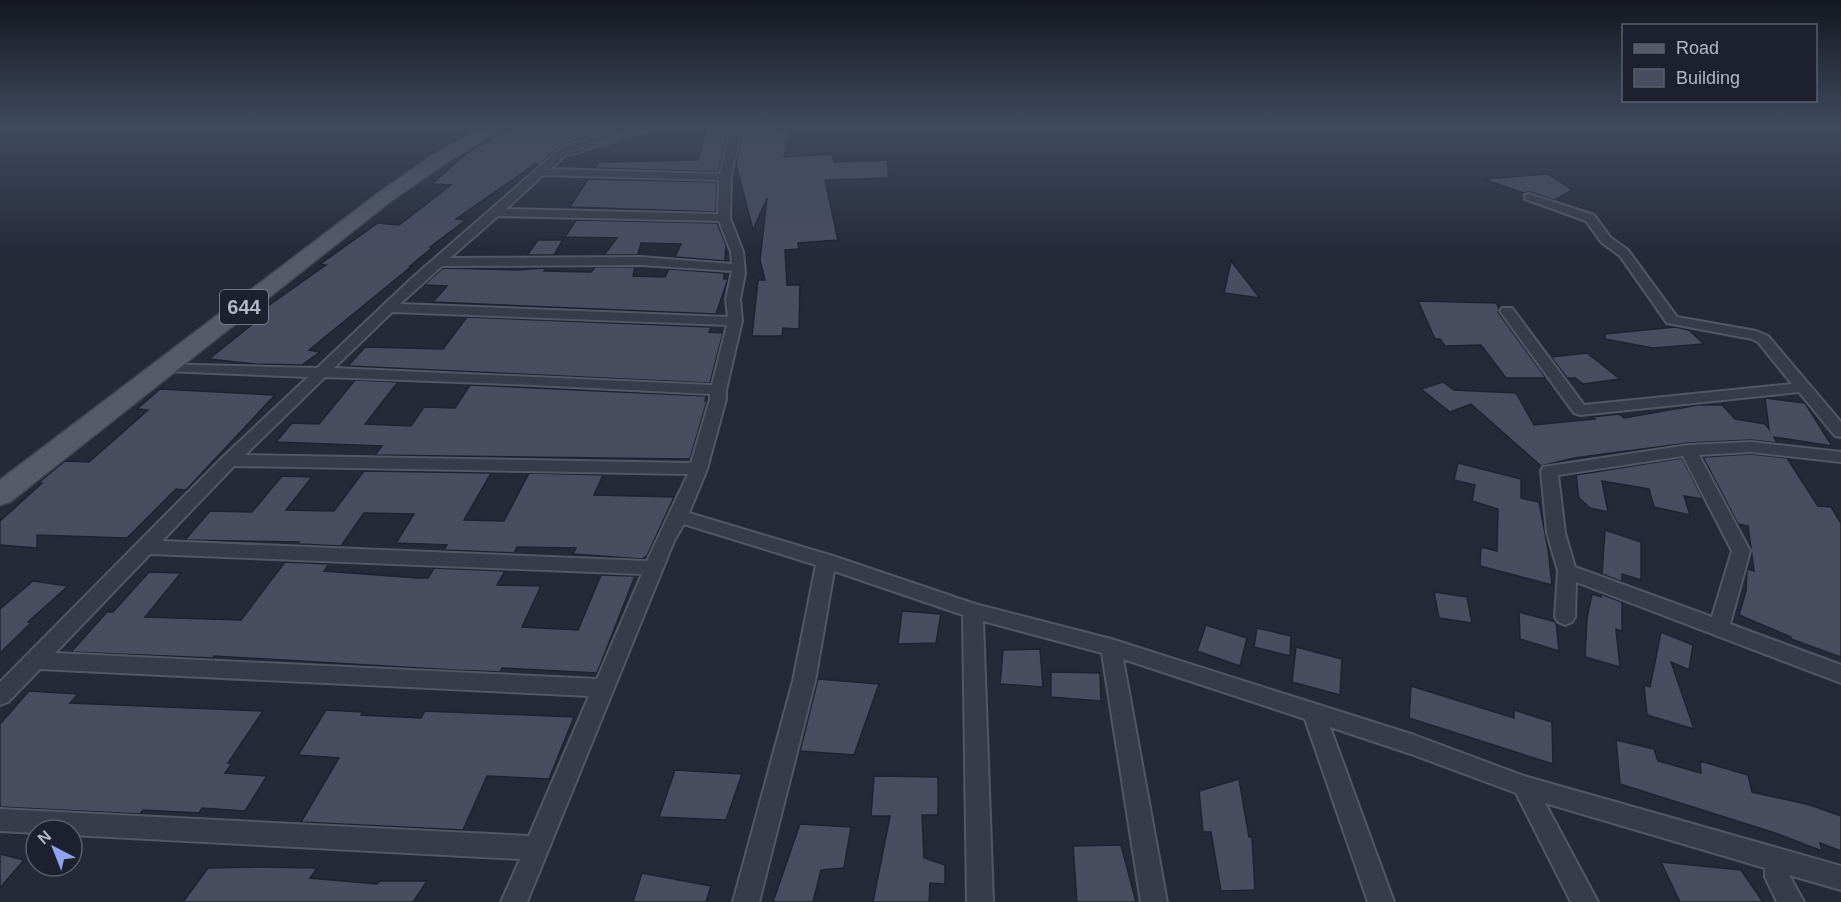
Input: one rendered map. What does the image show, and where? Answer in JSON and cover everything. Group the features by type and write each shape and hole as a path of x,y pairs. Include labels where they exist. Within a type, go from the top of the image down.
{"main road":[{"name":"644","path":"0,495 164,367 424,170"}],"street":[{"path":"514,902 665,541 680,516 699,469 718,399 718,390 735,321 733,299 738,268 737,252 724,218 727,170"},
{"path":"0,696 230,460 319,373 539,172 725,177"},
{"path":"1529,197 1590,218 1606,240 1624,253 1638,270 1672,320 1756,335 1763,339 1841,432"},
{"path":"494,212 724,218"},
{"path":"439,262 641,261 738,268"},
{"path":"388,308 735,321"},
{"path":"1507,311 1581,410 1804,387"},
{"path":"164,367 534,380 718,390"},
{"path":"1565,617 1567,570 1556,533 1550,471 1688,450 1751,447 1841,457"},
{"path":"1688,450 1741,551 1719,627"},
{"path":"230,460 699,469"},
{"path":"680,516 826,561 973,611 1111,647 1414,745 1524,786 1841,878"},
{"path":"145,547 654,568"},
{"path":"746,902 804,681 826,561"},
{"path":"1567,570 1841,674"},
{"path":"973,611 980,902"},
{"path":"1111,647 1154,902"},
{"path":"33,660 603,688"},
{"path":"1314,713 1381,902"},
{"path":"1524,786 1585,902"},
{"path":"0,820 538,848"},
{"path":"1777,859 1777,877 1791,902"}],"building":[{"path":"447,170 526,170 456,219 466,220 430,247 432,248 410,266 412,266 309,350 320,352 302,365 255,364 209,359 265,314 258,313 326,265 320,264 378,223 399,225 451,185 432,184"},
{"path":"659,170 718,170 718,172"},
{"path":"737,170 888,170 889,178 825,180 838,240 798,243 799,249 785,250 787,285 800,285 799,329 783,328 782,336 752,336 758,280 765,280 760,260 767,198 753,230"},
{"path":"1548,174 1572,190 1555,200 1530,192 1524,193 1483,179"},
{"path":"588,179 717,182 716,212 570,207"},
{"path":"576,220 717,223 726,245 725,261 675,257 681,244 641,243 638,255 604,255 617,238 565,237"},
{"path":"538,240 563,240 554,255 527,255"},
{"path":"1231,261 1260,298 1224,293"},
{"path":"595,267 635,267 633,276 665,277 669,269 724,273 724,279 728,279 716,314 433,302 447,286 424,285 443,268 517,270 546,268 544,271 591,272"},
{"path":"1418,301 1496,303 1499,308 1498,312 1546,378 1506,378 1481,345 1445,346 1440,339 1435,339"},
{"path":"467,317 711,327 709,332 723,333 710,383 348,366 365,347 443,349"},
{"path":"1675,327 1689,330 1704,344 1653,348 1605,339 1605,334"},
{"path":"1587,353 1620,379 1583,384 1575,378 1567,378 1551,357"},
{"path":"355,380 398,382 365,424 411,426 424,407 455,408 470,385 706,396 705,401 707,401 690,459 375,455 382,446 276,442 292,423 319,424"},
{"path":"1443,382 1454,390 1516,393 1534,425 1595,419 1592,417 1619,414 1624,418 1698,405 1722,405 1735,419 1765,424 1769,429 1765,398 1805,403 1832,446 1774,437 1777,443 1751,440 1688,443 1574,458 1541,466 1471,404 1450,412 1421,389"},
{"path":"160,389 275,395 186,490 176,489 127,538 37,535 37,548 0,545 0,521 42,483 38,483 65,461 89,462 148,410 137,409"},
{"path":"1751,454 1787,458 1818,506 1831,507 1841,523 1841,657 1791,639 1791,637 1739,615 1746,591 1747,569 1754,571 1748,526 1738,524 1703,457"},
{"path":"1682,458 1703,499 1684,496 1690,515 1654,507 1649,489 1602,481 1608,512 1590,508 1579,498 1576,475"},
{"path":"1458,463 1521,479 1521,498 1539,502 1552,585 1480,566 1481,547 1497,551 1498,509 1472,501 1475,485 1454,480"},
{"path":"364,471 491,473 464,520 504,521 529,473 603,475 594,495 674,497 647,556 642,559 573,554 576,548 517,547 514,553 444,550 447,545 396,543 414,514 364,513 341,546 298,544 299,542 185,540 210,511 252,512 282,476 312,477 286,510 334,511"},
{"path":"1605,530 1641,542 1641,580 1622,574 1622,582 1602,574"},
{"path":"285,562 329,564 324,571 418,578 428,578 434,568 505,571 497,585 541,586 522,627 578,630 601,575 635,576 597,673 502,668 500,672 214,656 213,658 71,652 107,612 113,612 149,572 181,573 145,617 241,620"},
{"path":"33,581 68,586 28,622 31,623 0,653 0,609"},
{"path":"1434,592 1467,597 1472,623 1439,618"},
{"path":"1592,594 1601,597 1601,594 1622,602 1622,631 1616,629 1620,667 1585,657 1587,618"},
{"path":"902,611 941,614 936,643 898,644"},
{"path":"1519,612 1556,622 1559,651 1520,639"},
{"path":"1206,625 1247,638 1240,666 1197,651"},
{"path":"1257,628 1291,636 1290,656 1254,647"},
{"path":"1661,632 1693,645 1689,670 1671,662 1694,729 1647,715 1644,685 1650,687"},
{"path":"1296,647 1342,659 1340,695 1292,682"},
{"path":"1040,649 1043,687 1000,684 1003,650"},
{"path":"1051,672 1100,673 1101,701 1051,697"},
{"path":"818,679 879,684 854,755 800,751"},
{"path":"1411,686 1514,718 1514,710 1552,722 1553,764 1409,718"},
{"path":"29,691 78,694 70,703 263,711 228,763 232,763 225,773 267,776 245,811 202,808 199,813 143,810 140,814 0,807 0,724"},
{"path":"326,710 363,712 361,715 421,718 425,711 574,717 549,779 487,776 463,830 301,822 339,758 298,755"},
{"path":"1616,740 1654,749 1658,761 1701,773 1700,761 1748,775 1752,792 1810,805 1841,816 1841,851 1820,843 1822,851 1775,833 1620,784"},
{"path":"675,770 742,774 726,820 659,817"},
{"path":"874,776 938,777 938,815 922,815 924,858 945,865 945,884 930,883 929,902 873,902 890,816 871,816"},
{"path":"1239,779 1249,837 1252,837 1255,890 1221,891 1211,832 1203,832 1199,791"},
{"path":"800,824 851,827 844,868 821,870 813,902 773,902"},
{"path":"1121,845 1136,902 1077,902 1073,846"},
{"path":"0,854 24,860 0,888"},
{"path":"1661,862 1741,870 1763,902 1680,902"},
{"path":"208,868 317,868 310,878 377,884 380,881 427,881 413,902 183,902"},
{"path":"642,873 711,886 706,902 633,902"}]}
